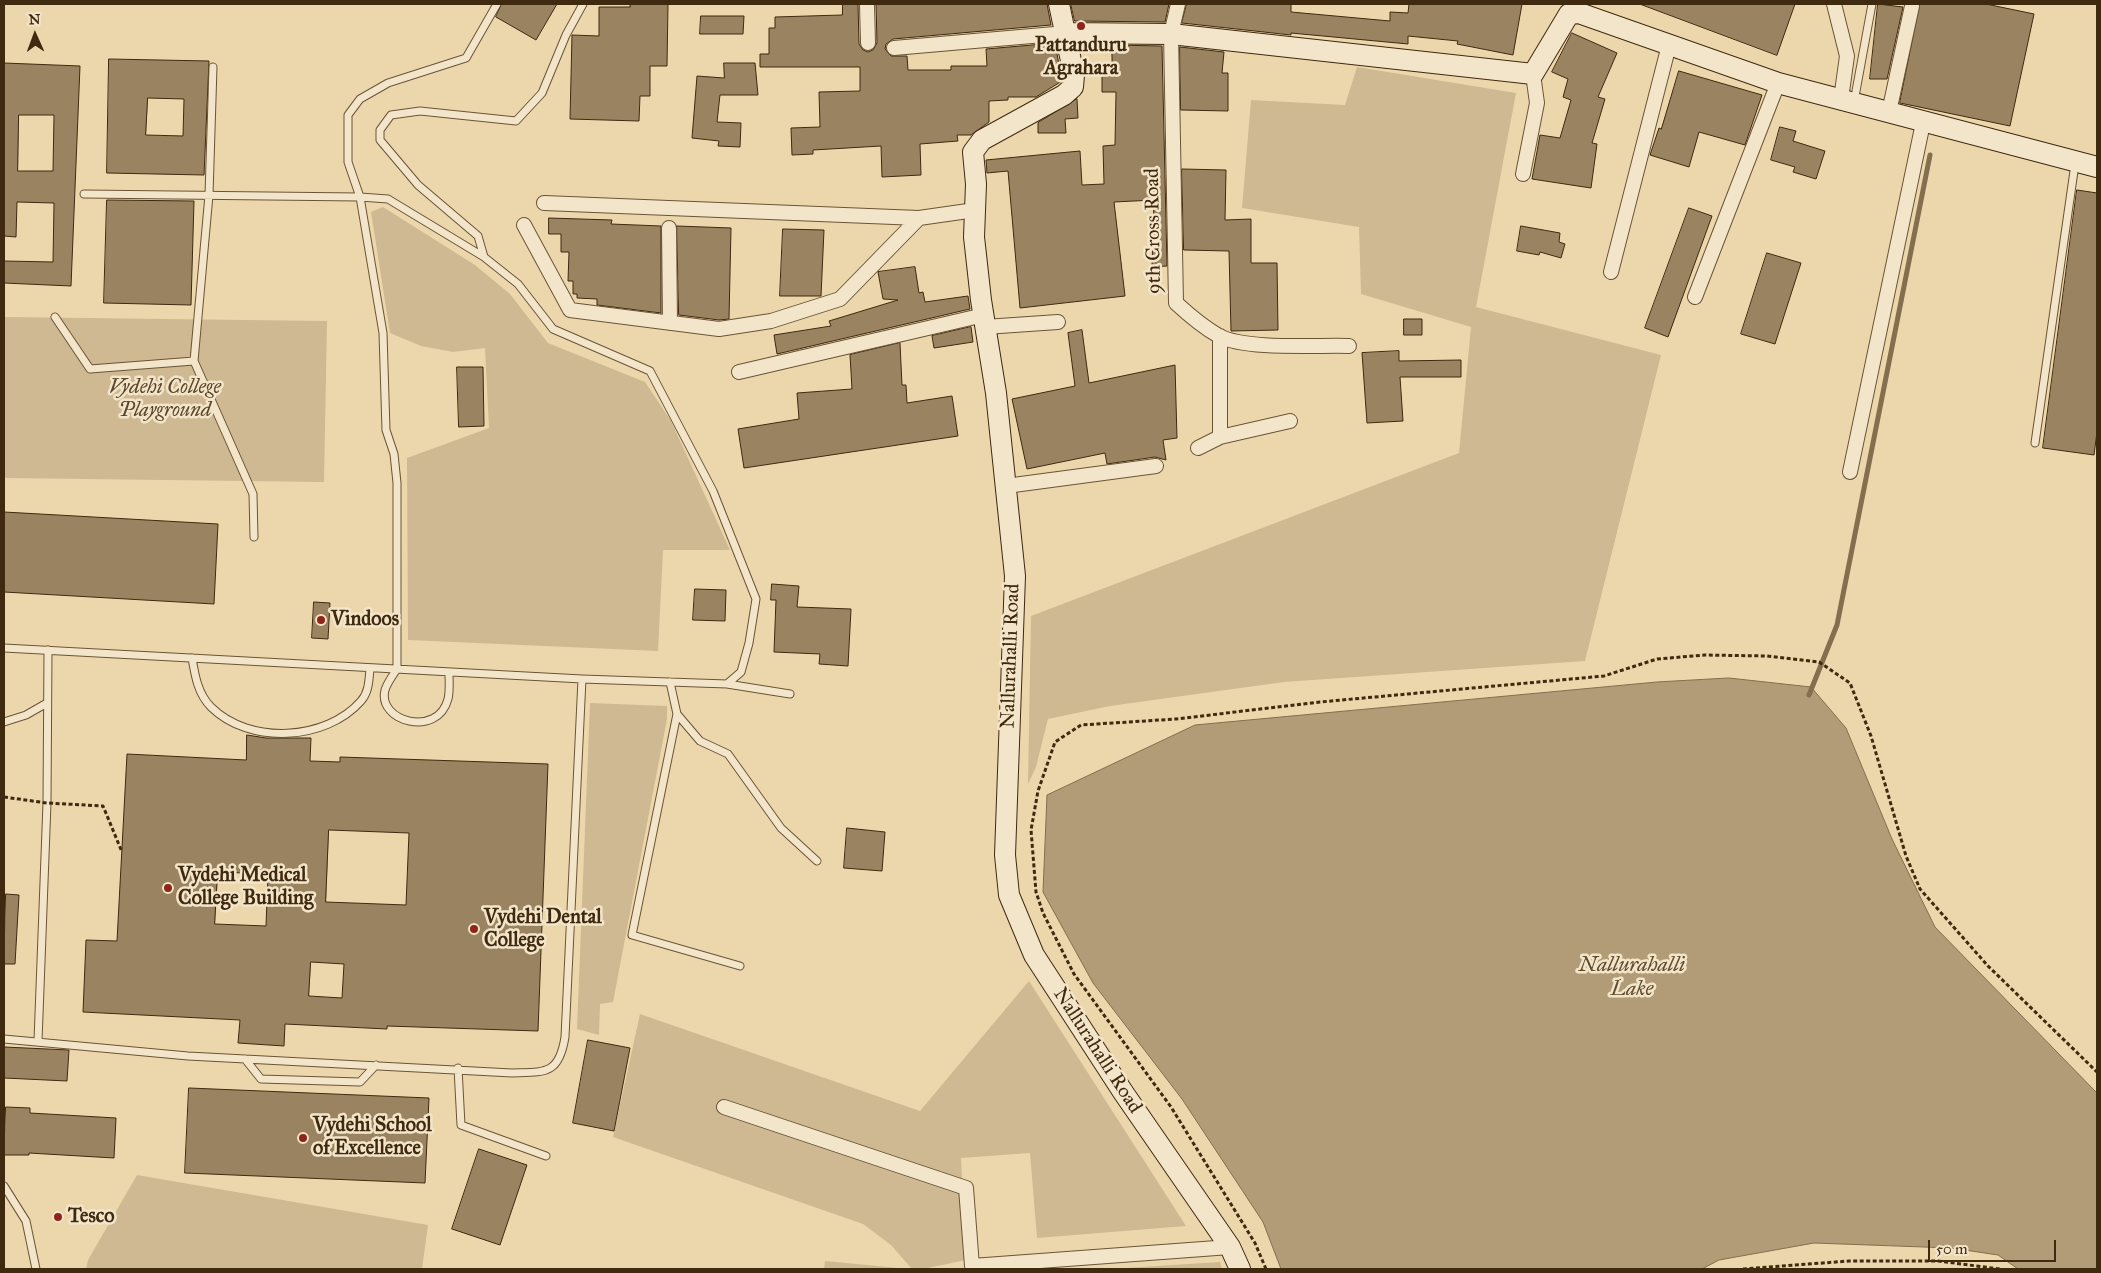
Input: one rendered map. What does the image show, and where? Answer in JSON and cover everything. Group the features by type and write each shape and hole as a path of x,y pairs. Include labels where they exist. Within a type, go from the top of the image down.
{"street":[{"path":"868,4 868,43"},
{"path":"1059,4 1066,33"},
{"name":"9th Cross Road","path":"1178,4 1171,34 1176,303 1190,316 1220,336 1244,343 1349,346"},
{"path":"1834,4 1847,56 1847,101"},
{"path":"1889,112 1912,6"},
{"path":"1523,174 1537,103 1533,74 1569,14 1579,13 1778,83 1889,112 1923,123 2097,167"},
{"path":"894,48 1066,33 1171,34 1533,74"},
{"name":"Nallurahalli Road","path":"1066,33 1074,75 1073,87 1064,95 982,140 973,152 974,237 984,321 996,393 1015,576 1005,855 1009,895 1034,955 1123,1092 1230,1247 1240,1269"},
{"path":"1611,272 1669,45"},
{"path":"1695,297 1778,83"},
{"path":"1850,472 1923,123"},
{"path":"544,203 919,218 975,210"},
{"path":"524,225 570,310 719,329 771,321 840,299 919,218"},
{"path":"669,228 670,323"},
{"path":"739,372 984,321 1058,322"},
{"path":"1220,336 1220,437"},
{"path":"1198,448 1220,437 1290,421"},
{"path":"1006,486 1156,466"},
{"path":"724,1107 966,1188 972,1268 1230,1247"}],"lane":[{"path":"449,672 448,700 443,709 428,721 411,722 396,716 389,706 385,690 396,669 397,483 394,454 386,430 383,333 360,197 348,162 348,115 360,99 388,83 466,58 497,4"},
{"path":"484,257 478,236 418,185 380,140 380,130 391,115 420,112 516,120 542,93 566,35 583,4"},
{"path":"1847,101 1872,4"},
{"path":"214,67 209,195 194,361 253,494 254,537"},
{"path":"2035,443 2075,161"},
{"path":"84,194 360,197 388,199 484,257 518,284 553,329 650,371 713,491 756,600 749,643 741,672 727,684"},
{"path":"55,317 90,370 194,361"},
{"path":"4,648 582,679 727,684 790,694"},
{"path":"38,1041 47,803 48,650"},
{"path":"192,658 197,685 210,706 229,721 252,729 289,734 324,726 348,712 362,700 369,685 370,668"},
{"path":"4,1039 38,1041 120,1051 245,1059 545,1072 556,1065 562,1053 582,679"},
{"path":"670,682 677,714 632,935 740,966"},
{"path":"4,722 26,715 47,704"},
{"path":"677,714 700,741 728,754 781,828 817,861"},
{"path":"245,1059 261,1079 360,1082 376,1065"},
{"path":"458,1068 461,1125 546,1156"},
{"path":"4,1186 26,1221 36,1269"}],"path":[{"path":"1266,1269 1255,1243 1171,1107 1074,974 1044,913 1036,892 1031,830 1038,791 1055,742 1081,726 1604,676 1657,659 1686,656 1767,656 1819,662 1850,683 1872,736 1906,856 1920,889 1988,966 2097,1072"},
{"path":"4,797 47,803 103,806 122,852"},
{"path":"1743,1269 1859,1261 1938,1261 2000,1269"}],"green space":[{"path":"1357,67 1516,93 1476,307 1661,355 1585,661 1284,682 1110,706 1048,719 1036,767 1028,784 1031,616 1459,453 1471,327 1361,294 1359,227 1242,208 1251,100 1345,105"},
{"path":"383,207 475,265 510,294 548,343 645,382 671,421 730,550 663,550 658,651 408,640 407,458 489,428 485,348 453,352 421,346 390,333 371,212"},
{"name":"Vydehi College Playground","path":"4,317 327,321 324,482 4,478"},
{"path":"590,703 667,706 667,719 613,1002 600,1004 599,1035 577,1029"},
{"path":"1029,981 1186,1226 1037,1238 1030,1153 961,1158 966,1260 923,1269 912,1269 891,1245 863,1224 613,1137 640,1014 920,1111"},
{"path":"137,1175 428,1225 422,1269 86,1269 88,1260"},
{"path":"825,1261 909,1269 824,1269"},
{"path":"1220,1262 1222,1269 1109,1269"}],"water":[{"name":"Nallurahalli Lake","path":"1729,678 1811,687 1846,728 1892,839 1935,927 2097,1093 2097,1269 2018,1269 1998,1255 1951,1248 1814,1243 1719,1260 1702,1269 1281,1269 1263,1222 1182,1099 1093,983 1043,892 1047,795 1195,725 1657,682"}],"building":[{"path":"502,4 557,4 536,40 496,17"},
{"path":"630,4 668,4 667,66 650,66 650,96 640,96 639,121 570,119 572,35 599,36 599,7 630,7"},
{"path":"843,4 858,4 859,44 863,50 868,52 873,50 877,43 876,4 1047,4 1051,25 893,39 886,44 885,49 891,56 907,56 908,70 951,70 951,66 987,66 986,49 1055,43 1062,81 1036,97 1008,97 1008,100 989,101 989,122 971,135 957,135 958,141 920,144 921,175 882,177 881,146 813,150 813,154 792,155 791,128 820,127 819,92 860,91 860,67 760,67 760,54 769,54 769,28 775,28 775,17 842,15"},
{"path":"1071,4 1169,4 1165,22 1075,21"},
{"path":"1187,4 1291,4 1291,12 1390,21 1390,12 1408,13 1409,4 1522,4 1513,55 1457,44 1458,41 1408,36 1408,44 1291,33 1291,35 1182,23"},
{"path":"1640,4 1795,4 1777,55"},
{"path":"1878,4 1903,7 1887,79 1870,79"},
{"path":"1920,4 1986,4 2034,14 2010,126 1900,103"},
{"path":"701,16 744,16 743,34 700,34"},
{"path":"1572,33 1617,53 1598,97 1605,99 1592,143 1597,144 1591,188 1532,179 1540,135 1560,138 1571,100 1563,97 1568,79 1552,72"},
{"path":"1112,45 1162,46 1167,266 1152,267 1154,200 1114,202 1125,296 1020,308 1008,171 987,173 986,160 1080,151 1082,185 1104,184 1103,146 1115,145 1116,92 1102,92 1102,70 1112,70"},
{"path":"1180,47 1224,52 1222,73 1228,73 1228,111 1181,110"},
{"path":"109,59 209,61 204,175 107,173","holes":["148,98 184,99 183,136 146,135"]},
{"path":"4,63 80,66 71,286 4,283 4,261 53,262 54,203 17,202 16,237 4,236","holes":["19,115 54,115 53,171 18,171"]},
{"path":"724,63 755,63 758,95 720,95 717,122 741,123 740,147 718,146 719,141 692,138 697,76 724,78"},
{"path":"1679,71 1762,95 1745,145 1699,132 1689,167 1650,155 1659,128 1661,129"},
{"path":"1077,99 1078,118 1065,119 1066,133 1038,133 1038,123"},
{"path":"1780,127 1796,131 1793,141 1825,151 1816,179 1793,172 1795,167 1771,160"},
{"path":"1182,169 1226,170 1225,220 1251,219 1251,263 1277,263 1278,330 1231,331 1229,251 1184,250"},
{"path":"2077,190 2097,193 2097,432 2094,455 2043,448"},
{"path":"107,200 194,201 191,305 104,303"},
{"path":"1689,208 1712,216 1668,337 1645,328"},
{"path":"549,218 612,220 611,224 661,226 661,313 597,305 597,299 577,298 577,294 573,294 573,281 568,281 569,252 561,252 561,234 549,234"},
{"path":"677,226 731,228 729,319 719,320 679,315"},
{"path":"1521,226 1560,233 1559,242 1565,244 1561,258 1540,252 1539,255 1517,251"},
{"path":"783,229 824,230 821,296 780,296"},
{"path":"1767,253 1801,263 1775,344 1741,334"},
{"path":"915,267 919,293 923,292 925,302 968,296 970,309 777,354 774,335 831,326 829,321 898,300 883,299 878,272"},
{"path":"1404,319 1422,319 1422,335 1404,335"},
{"path":"971,327 973,342 934,348 932,336"},
{"path":"1082,330 1089,383 1175,365 1177,438 1163,440 1166,460 1155,457 1107,464 1105,453 1027,469 1012,399 1075,386 1068,333"},
{"path":"900,343 902,385 906,385 907,403 952,396 958,436 744,468 738,429 799,419 797,393 852,389 850,355"},
{"path":"1399,351 1399,361 1461,360 1461,377 1400,377 1403,421 1367,423 1362,353"},
{"path":"457,367 483,367 484,426 459,427"},
{"path":"4,512 218,524 214,604 4,592"},
{"path":"772,584 799,586 797,607 851,609 848,666 819,664 820,654 774,652 776,600 771,600"},
{"path":"695,589 726,590 725,621 693,620"},
{"name":"Vindoos","path":"314,602 330,603 328,639 312,638"},
{"path":"247,735 266,738 311,738 310,761 340,762 340,757 548,764 538,1031 387,1026 387,1029 285,1024 284,1046 238,1043 240,1020 83,1012 86,940 117,941 127,754 246,760","holes":["329,830 409,833 406,905 326,902","218,872 268,874 266,926 215,924","311,962 344,964 342,998 309,996"]},
{"path":"847,828 885,832 882,871 844,868"},
{"path":"6,894 19,895 15,964 4,964"},
{"path":"588,1040 630,1048 614,1131 573,1123"},
{"path":"4,1047 69,1050 67,1081 4,1078"},
{"name":"Vydehi School of Excellence","path":"189,1088 429,1098 425,1183 185,1173"},
{"path":"6,1107 30,1108 30,1113 116,1118 114,1158 29,1153 29,1155 4,1155"},
{"path":"479,1149 527,1165 500,1245 452,1229"}],"waterway":[{"path":"1809,695 1837,625 1930,155"}],"place":[{"name":"Pattanduru Agrahara","path":"1081,26"},
{"name":"Vindoos","path":"321,620"},
{"name":"Vydehi Medical College Building","path":"168,888"},
{"name":"Vydehi Dental College","path":"474,929"},
{"name":"Vydehi School of Excellence","path":"303,1138"},
{"name":"Tesco","path":"58,1217"}]}
